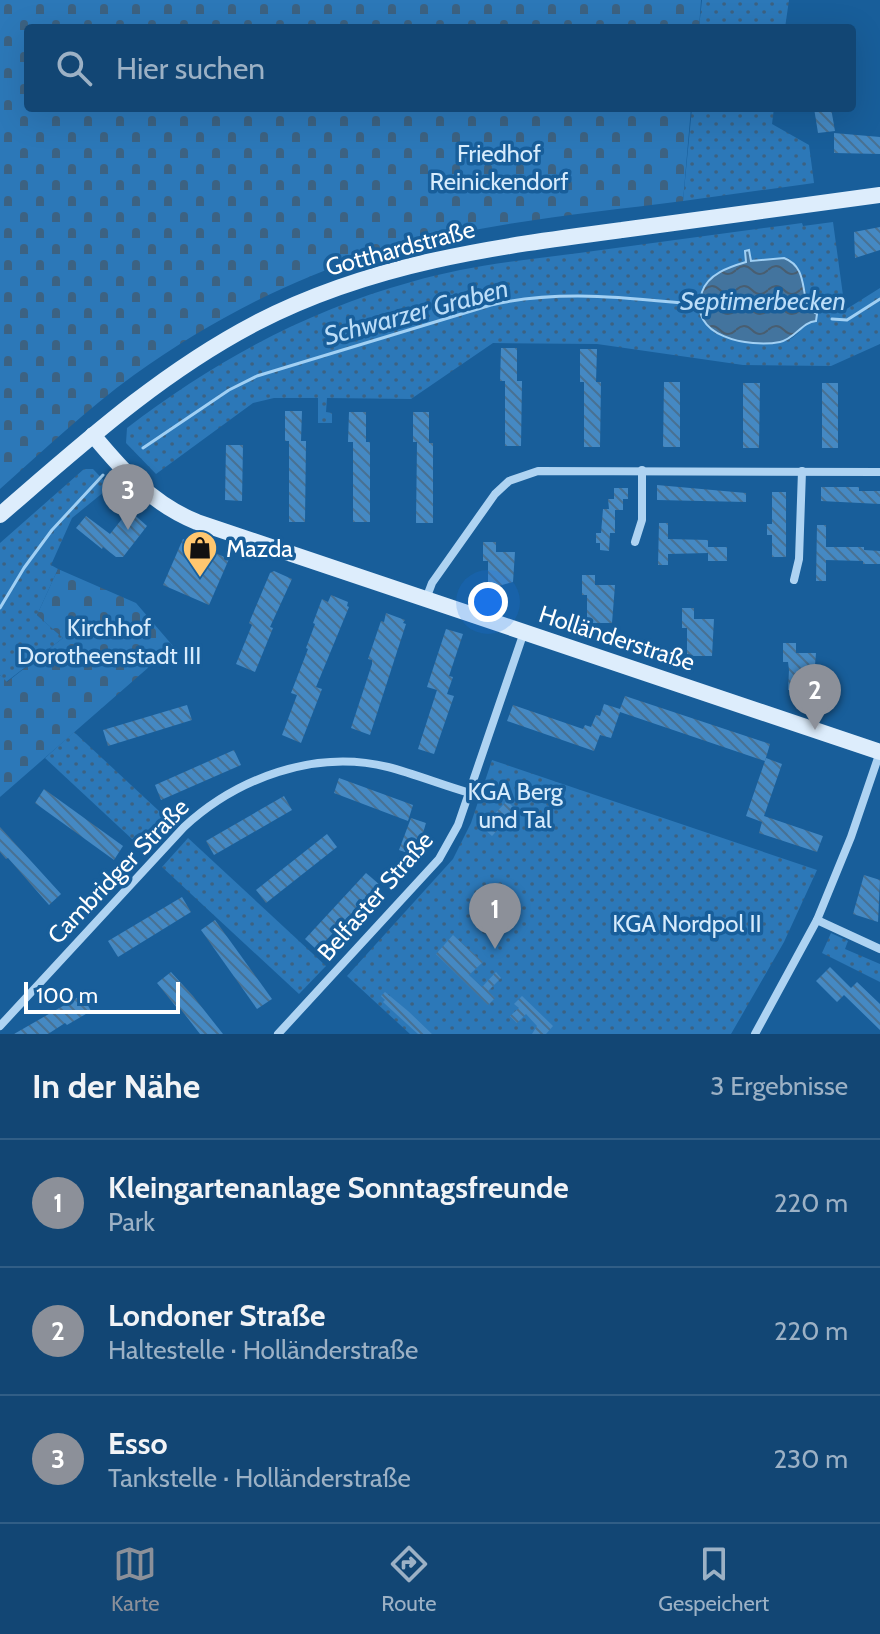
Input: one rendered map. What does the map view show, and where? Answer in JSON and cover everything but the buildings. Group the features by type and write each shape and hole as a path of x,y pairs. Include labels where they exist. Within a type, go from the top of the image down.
{"main road":[{"name":"Gotthardstraße","path":"0,515 153,386 219,344 311,298 376,274 470,251 880,195"},
{"name":"Holländerstraße","path":"93,435 144,490 189,519 880,752"}],"street":[{"path":"426,599 446,561 486,505 509,481 549,469 880,472"},
{"path":"635,542 642,520 642,470"},
{"path":"794,580 799,559 802,471"},
{"name":"Belfaster Straße","path":"278,1034 439,859 458,825 470,793 524,632"},
{"path":"755,1034 817,920 851,837 880,752"},
{"name":"Cambridger Straße","path":"0,1026 184,827 239,787 297,767 339,762 388,767 470,793"},
{"path":"817,920 880,949"}],"green space":[{"name":"Friedhof Reinickendorf","path":"0,0 701,0 699,24 24,24 24,112 691,112 683,201 541,219 436,238 365,256 296,283 229,315 134,375 0,489"},
{"path":"702,0 789,0 786,24 699,24"},
{"path":"692,112 774,112 772,124 809,145 814,183 683,201"},
{"path":"833,222 845,310 880,288 880,344 831,366 743,365 597,344 493,343 411,399 327,398 326,412 332,413 332,423 318,423 318,398 274,398 253,403 156,474 126,443 127,428 227,360 298,324 372,294 432,276 495,264 802,223 803,226","holes":["749,251 750,261 787,259 794,265 807,304 817,315 816,321 806,325 792,338 774,343 743,341 722,335 709,327 701,316 700,303 704,291 713,279 747,262"]},
{"path":"84,469 93,469 110,487 72,518 51,565 58,569 37,615 63,638 6,682 0,675 0,543"},
{"name":"Kirchhof Dorotheenstadt III","path":"58,569 136,603 173,646 0,797 0,675 7,682 63,638 37,615"},
{"path":"74,732 173,824 147,853 45,758"},
{"path":"492,760 817,870 784,942 731,1034 410,1034 347,976 453,859 471,823"},
{"path":"188,838 326,966 299,994 162,867"},
{"path":"831,933 848,941 845,949 880,964 880,982 822,953"}],"water":[{"name":"Septimerbecken","path":"749,250 751,261 784,258 793,263 802,278 807,303 817,314 816,321 780,342 753,343 724,336 703,320 700,307 705,286 720,272 746,262 745,251"}],"waterway":[{"name":"Schwarzer Graben","path":"143,448 229,390 257,376 491,305 570,296 702,305"},
{"name":"Schwarzer Graben","path":"832,319 847,320 880,299"},
{"name":"Schwarzer Graben","path":"0,608 52,530 103,475"}],"place":[{"name":"Esso","path":"128,530"},
{"name":"Mazda","path":"200,579"},
{"name":"Londoner Straße","path":"815,730"},
{"name":"Kleingartenanlage Sonntagsfreunde","path":"495,949"}],"park label":[{"name":"KGA Berg und Tal","path":"515,805"},
{"name":"KGA Nordpol II","path":"687,923"}]}
